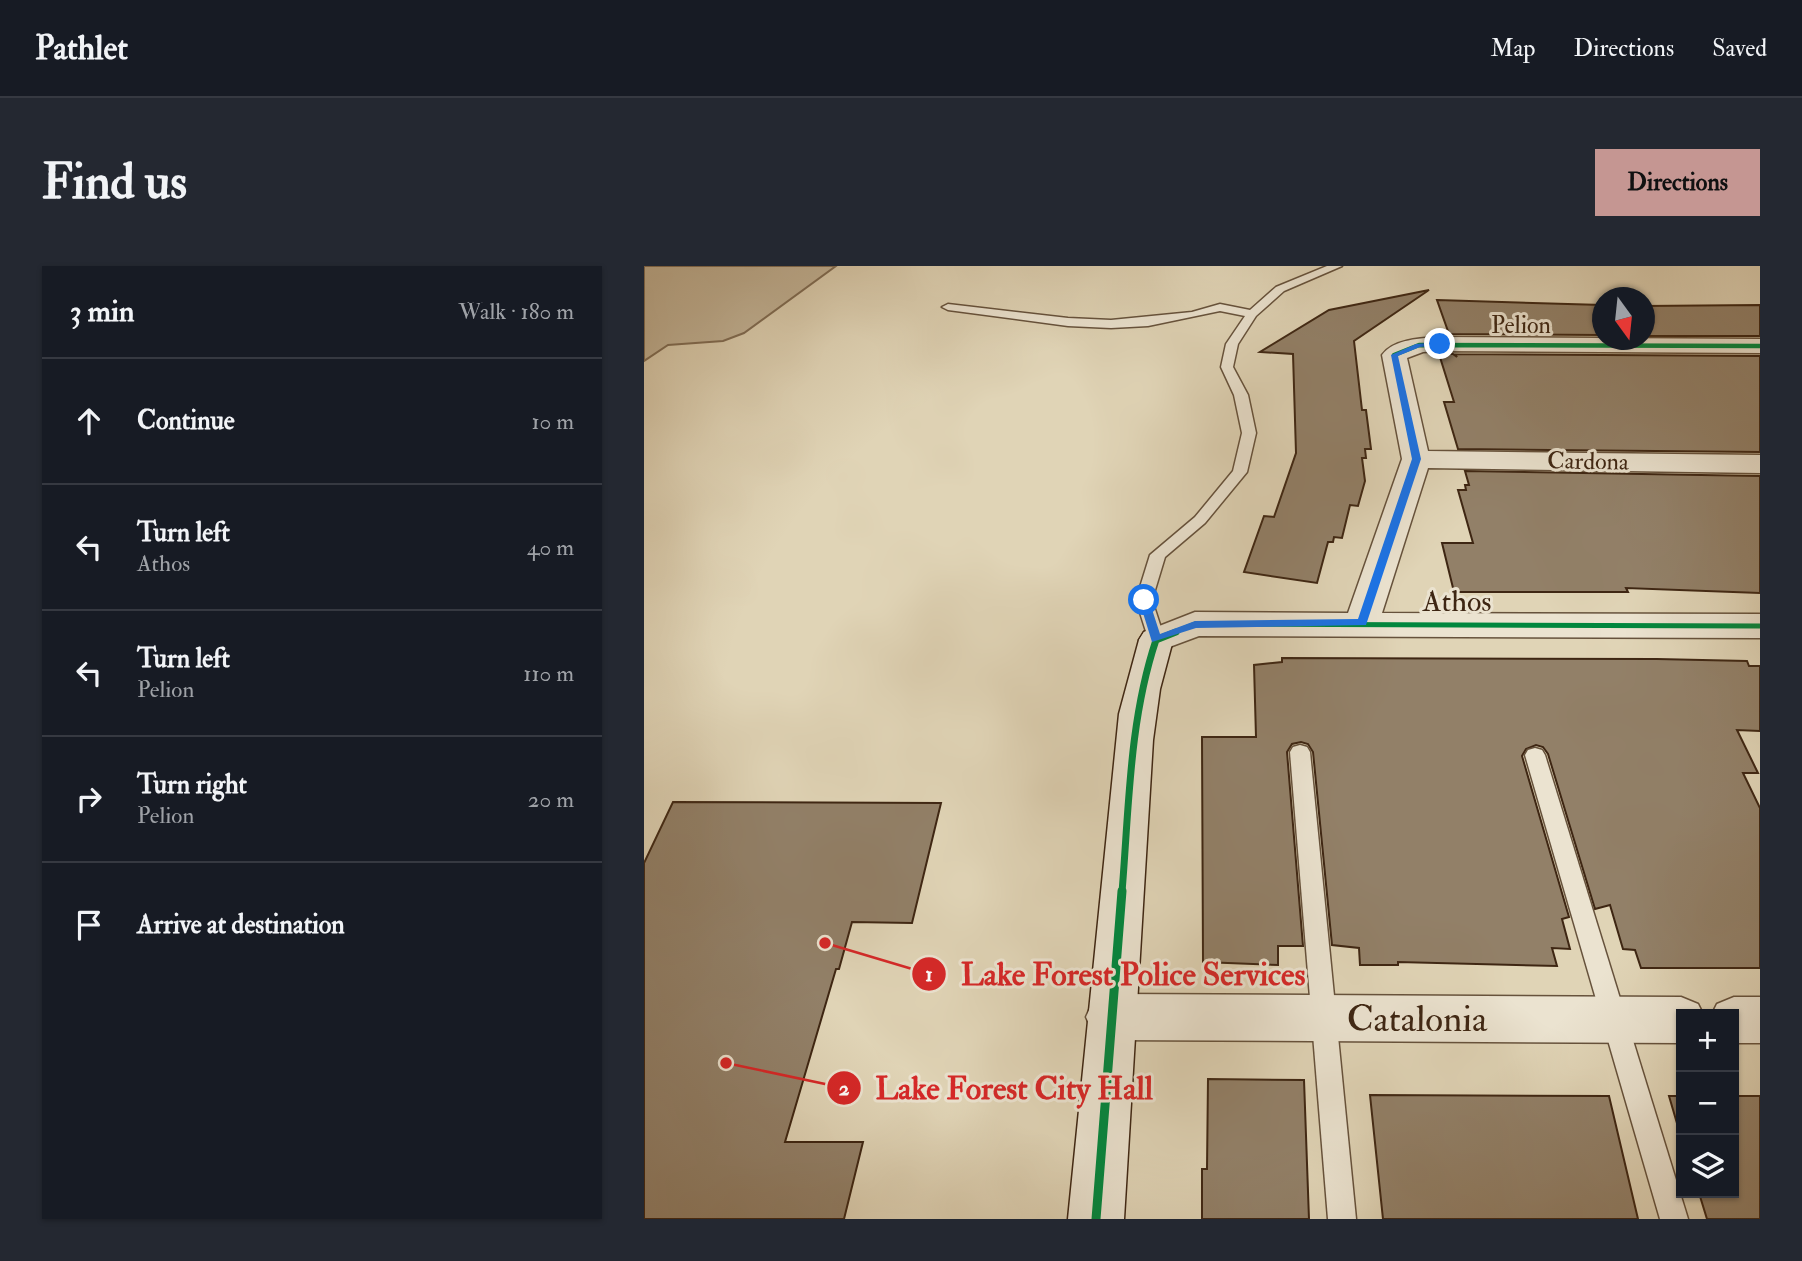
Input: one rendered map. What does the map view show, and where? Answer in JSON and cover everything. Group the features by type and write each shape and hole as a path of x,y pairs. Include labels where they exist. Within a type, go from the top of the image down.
{"street":[{"name":"Pelion","path":"1416,459 1394,355 1419,345 1760,346"},
{"path":"1362,623 1416,459"},
{"name":"Cardona","path":"1416,459 1760,464"},
{"name":"Athos","path":"1156,639 1195,624 1760,626"},
{"path":"1096,1219 1110,1017 1135,744 1146,667 1156,639"},
{"name":"Catalonia","path":"1110,1017 1676,1020"},
{"path":"1739,1020 1760,1020"}],"lane":[{"path":"1156,639 1144,600 1158,555 1200,520 1240,472 1249,433 1241,395 1227,368 1232,344 1252,314 1280,289 1337,266"},
{"path":"948,307 1068,322 1111,324 1171,319 1220,307 1252,314"},
{"path":"1300,752 1342,1219"},
{"path":"1535,755 1674,1219"}],"shaded area":[{"path":"644,266 836,266 744,333 723,341 668,345 644,361"}],"building":[{"path":"1429,290 1354,341 1362,410 1366,410 1371,449 1365,449 1366,458 1362,458 1365,481 1358,506 1350,505 1342,538 1334,537 1333,542 1328,542 1317,583 1244,572 1264,516 1274,517 1296,453 1293,354 1260,352 1329,310"},
{"path":"1437,300 1592,305 1592,335 1449,334"},
{"path":"1760,305 1760,336 1655,336 1655,306"},
{"path":"1439,354 1453,354 1457,357 1455,354 1760,356 1760,452 1458,449 1444,402 1454,402"},
{"path":"1465,471 1760,476 1760,593 1626,588 1628,592 1454,592 1442,543 1473,543 1458,490 1466,490 1465,485 1469,485"},
{"path":"1282,658 1657,659 1747,661 1749,666 1760,666 1760,731 1737,730 1758,773 1743,773 1760,808 1760,968 1641,968 1635,950 1623,949 1610,905 1595,909 1548,754 1543,747 1536,745 1526,749 1522,756 1569,917 1562,919 1570,949 1552,948 1557,966 1398,962 1398,965 1360,965 1359,948 1332,945 1313,752 1308,744 1301,742 1292,744 1287,752 1303,946 1278,946 1278,965 1203,962 1202,737 1256,737 1254,665 1282,662"},
{"path":"673,802 941,803 912,923 852,922 785,1142 863,1142 844,1219 644,1219 644,863"},
{"path":"1208,1079 1304,1080 1309,1219 1202,1219 1202,1169 1207,1169"},
{"path":"1370,1095 1609,1096 1638,1219 1383,1219"},
{"path":"1669,1096 1676,1096 1676,1120"},
{"path":"1739,1096 1760,1096 1760,1219 1707,1219 1701,1198 1739,1198"}],"cycle path":[{"path":"1362,623 1416,459 1394,355 1419,345 1440,344 1760,346"},
{"path":"1096,1219 1134,740 1142,689 1156,640 1195,624 1760,626"}],"place":[{"name":"Lake Forest Police Services","path":"825,943"},
{"name":"Lake Forest City Hall","path":"726,1063"}],"route":[{"path":"1144,600 1156,639 1195,624 1362,623 1416,459 1394,355 1419,345 1440,344"}]}
